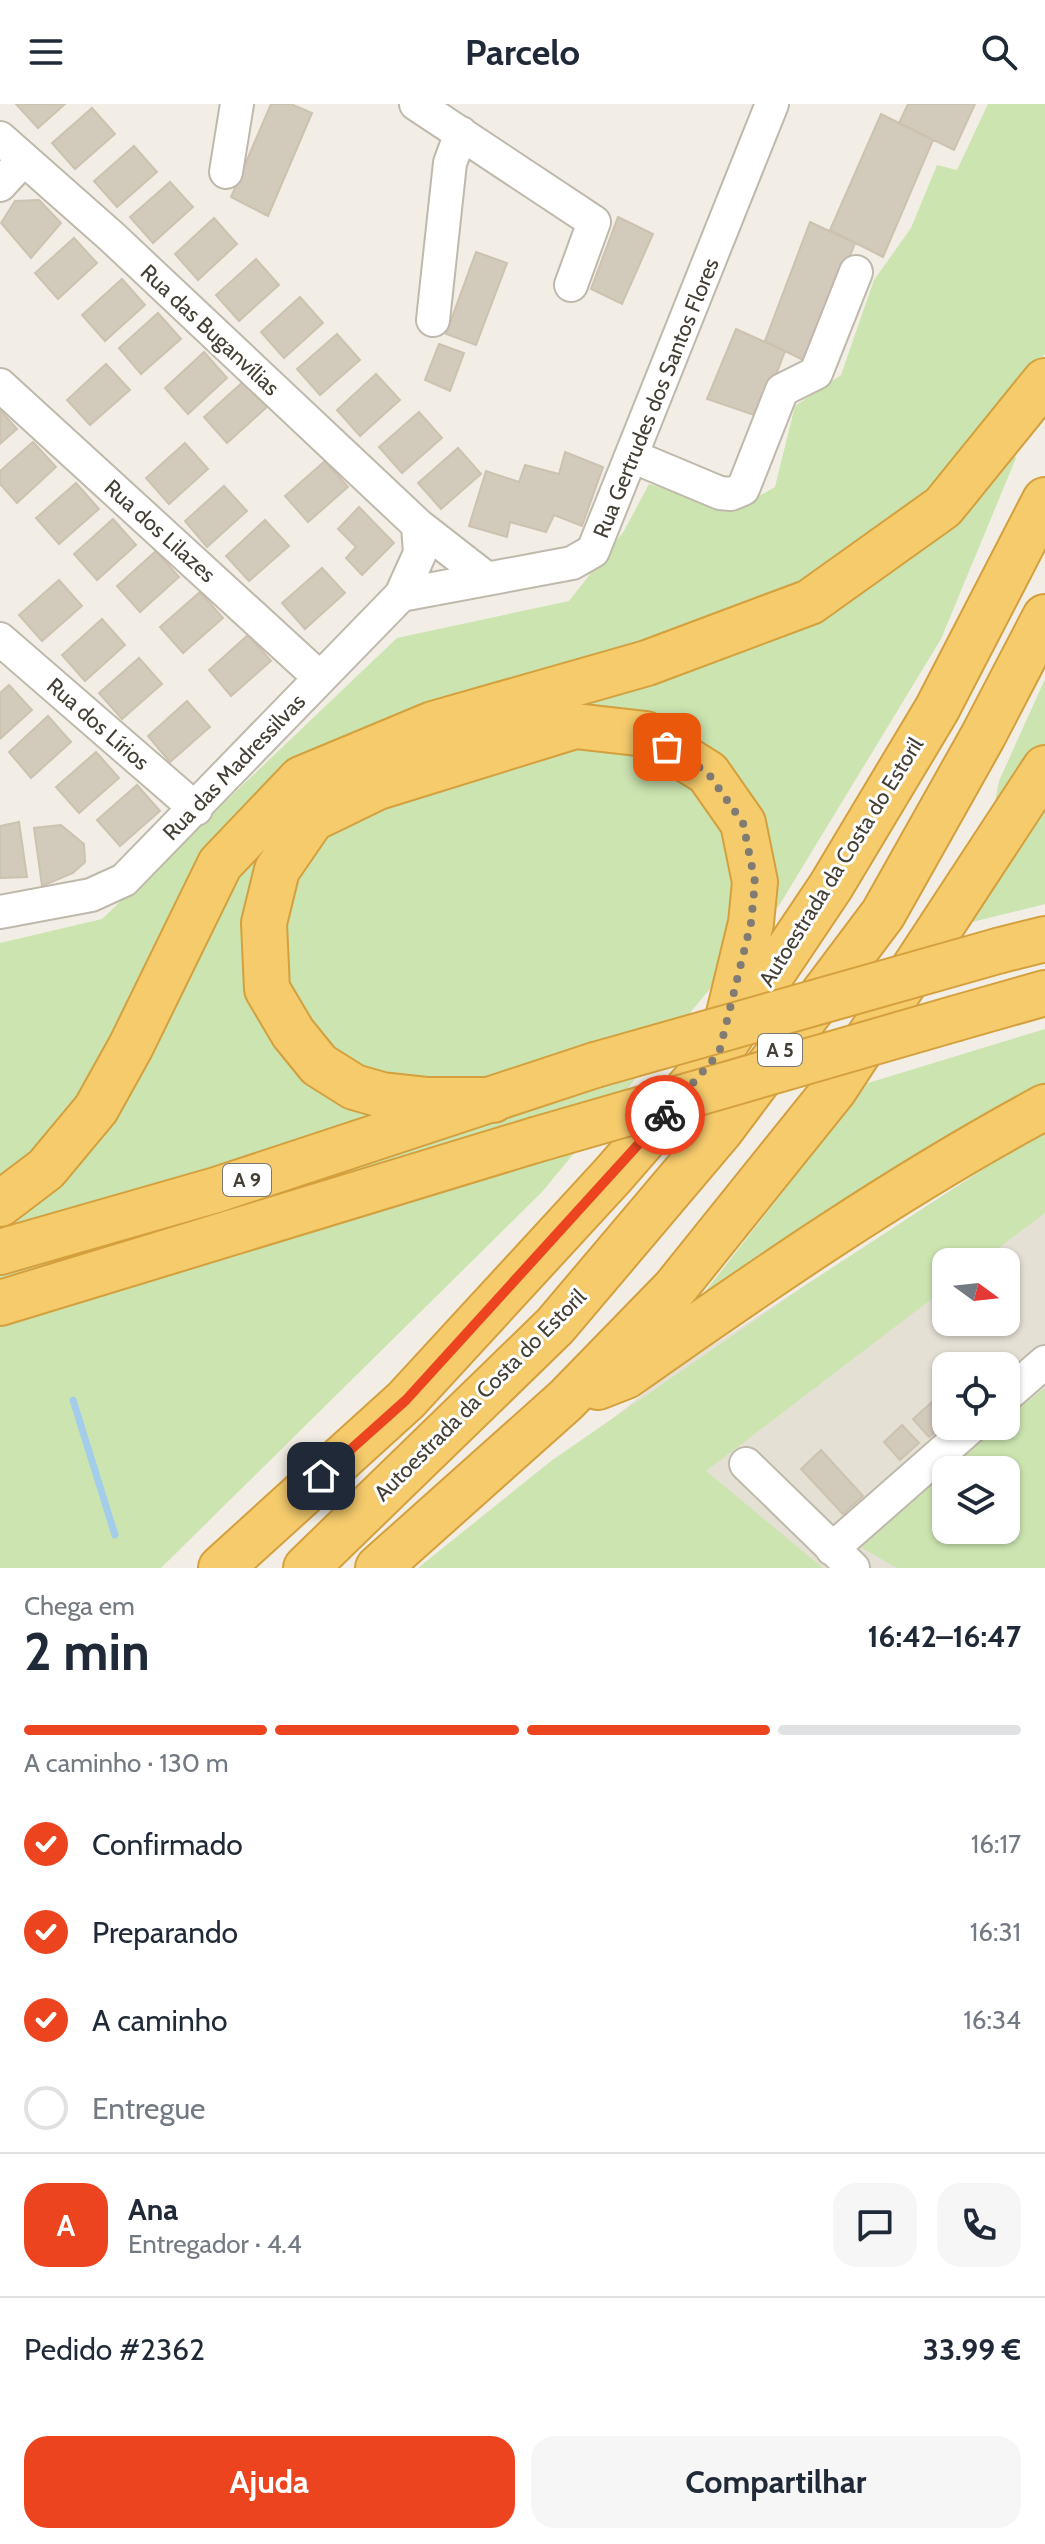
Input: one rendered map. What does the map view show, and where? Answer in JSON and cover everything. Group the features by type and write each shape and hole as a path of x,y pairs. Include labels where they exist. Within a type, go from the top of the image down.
{"highway":[{"path":"0,1204 46,1169 96,1109 131,1046 220,864 301,779 433,724 647,663 810,602 943,507 1045,381"},
{"name":"Autoestrada da Costa do Estoril","path":"221,1568 406,1400 613,1175 719,1053 831,886 929,722 1045,500"},
{"name":"Autoestrada da Costa do Estoril","path":"306,1568 555,1326 720,1131 883,914 1045,617"},
{"path":"493,1100 428,1100 382,1095 354,1087 319,1065 293,1033 267,989 264,923 277,870 312,819 378,787 575,726 646,734 708,773 743,823 755,882 751,923 719,1053"},
{"path":"378,1568 566,1400 675,1288 834,1090 1045,768"},
{"name":"A 9","path":"0,1252 216,1190 595,1065 1045,939"},
{"name":"A 9","path":"0,1303 535,1140 1045,993"},
{"path":"566,1400 626,1376 793,1258 973,1146 1045,1107"},
{"path":"0,1322 105,1272"}],"street":[{"path":"226,172 237,104"},
{"path":"416,104 594,222 571,285"},
{"name":"Rua Gertrudes dos Santos Flores","path":"401,595 572,563 593,551 634,457 772,104"},
{"path":"433,320 450,163 461,133"},
{"path":"0,185 11,149"},
{"name":"Rua das Buganvílias","path":"11,149 112,237 419,539 486,578"},
{"path":"634,457 720,493 731,494 743,489 782,390 816,373 856,272"},
{"name":"Rua dos Lilazes","path":"0,385 319,677"},
{"name":"Rua das Madressilvas","path":"0,912 91,895 124,880 401,595 419,539"},
{"name":"Rua dos Lírios","path":"0,639 196,809"},
{"path":"1020,1384 1045,1362"},
{"path":"746,1464 842,1559 958,1440"}],"shaded area":[{"path":"1045,1129 1045,1568 490,1568 454,1548 661,1379"}],"green space":[{"path":"988,104 1045,104 1045,354 994,420 1016,458 941,639 780,904 542,1192 161,1568 0,1568 0,943 102,919 397,638 569,601 624,531 649,484 735,510 775,487 795,406 841,375 874,280 911,228 937,165 957,170"},
{"path":"1045,679 1045,904 972,922 999,781"},
{"path":"1045,1029 1045,1091 697,1302 868,1083"},
{"path":"1045,1129 1045,1213 999,1248 932,1248 932,1299 706,1471 823,1568 418,1568 551,1461 806,1285"},
{"path":"1045,1388 1045,1568 897,1568 845,1538 932,1473 932,1544 1020,1544 1020,1456 955,1456 976,1440 1020,1440 1020,1407"}],"building":[{"path":"16,104 65,104 38,128"},
{"path":"271,104 291,104 312,113 268,216 231,197"},
{"path":"908,104 975,104 954,150 899,123"},
{"path":"92,108 115,134 75,169 52,143"},
{"path":"881,114 933,140 883,257 830,230"},
{"path":"134,146 157,172 117,207 94,181"},
{"path":"170,182 193,207 153,243 130,217"},
{"path":"39,200 61,223 31,258 1,223 15,201"},
{"path":"618,217 653,234 622,304 591,289"},
{"path":"214,218 237,244 198,280 175,254"},
{"path":"810,222 855,243 809,363 765,341"},
{"path":"74,238 97,263 58,299 35,273"},
{"path":"476,252 507,263 476,345 446,334"},
{"path":"256,259 279,285 239,321 216,295"},
{"path":"122,279 145,305 105,341 82,315"},
{"path":"300,297 323,323 284,358 261,332"},
{"path":"158,313 181,339 141,374 119,348"},
{"path":"736,329 785,351 760,417 707,399"},
{"path":"337,334 360,360 320,395 297,369"},
{"path":"439,344 464,353 450,391 425,380"},
{"path":"204,352 227,378 188,414 165,388"},
{"path":"106,364 130,390 90,425 67,400"},
{"path":"376,374 400,400 360,436 337,410"},
{"path":"244,381 267,407 227,443 204,417"},
{"path":"0,410 17,429 0,444"},
{"path":"419,412 442,438 402,473 379,447"},
{"path":"33,442 56,467 17,503 0,484 0,471"},
{"path":"185,443 208,469 169,504 146,478"},
{"path":"458,448 481,474 441,509 418,483"},
{"path":"565,452 603,467 582,526 554,515 546,532 510,522 507,537 469,526 486,471 519,482 525,465 559,474"},
{"path":"325,461 348,487 308,522 285,496"},
{"path":"76,483 99,509 59,544 36,518"},
{"path":"224,486 247,511 207,547 185,521"},
{"path":"359,507 394,543 362,575 346,558 356,547 338,529"},
{"path":"113,519 136,545 97,580 74,554"},
{"path":"265,520 289,546 249,581 226,556"},
{"path":"156,551 179,577 140,612 117,586"},
{"path":"322,568 345,593 305,629 282,603"},
{"path":"59,580 82,606 42,641 19,615"},
{"path":"200,592 223,618 183,653 160,627"},
{"path":"102,619 125,645 85,681 62,655"},
{"path":"248,635 271,661 231,696 209,670"},
{"path":"139,658 162,684 122,719 99,693"},
{"path":"9,685 32,710 0,739 0,693"},
{"path":"187,701 210,727 170,762 148,736"},
{"path":"48,716 71,742 31,778 9,752"},
{"path":"96,752 119,778 79,813 56,787"},
{"path":"137,785 160,811 120,846 97,820"},
{"path":"19,822 27,877 0,878 0,826"},
{"path":"61,825 84,844 85,862 73,873 42,886 34,828"},
{"path":"932,1402 932,1434 929,1437 913,1419"},
{"path":"902,1425 919,1443 900,1460 884,1442"},
{"path":"821,1450 863,1496 843,1514 801,1469"}],"waterway":[{"path":"73,1400 115,1535"}],"way so far":[{"path":"665,1115 719,1053 751,923 755,882 743,823 708,773 667,747"}],"route":[{"path":"321,1476 406,1400 665,1115"}]}
